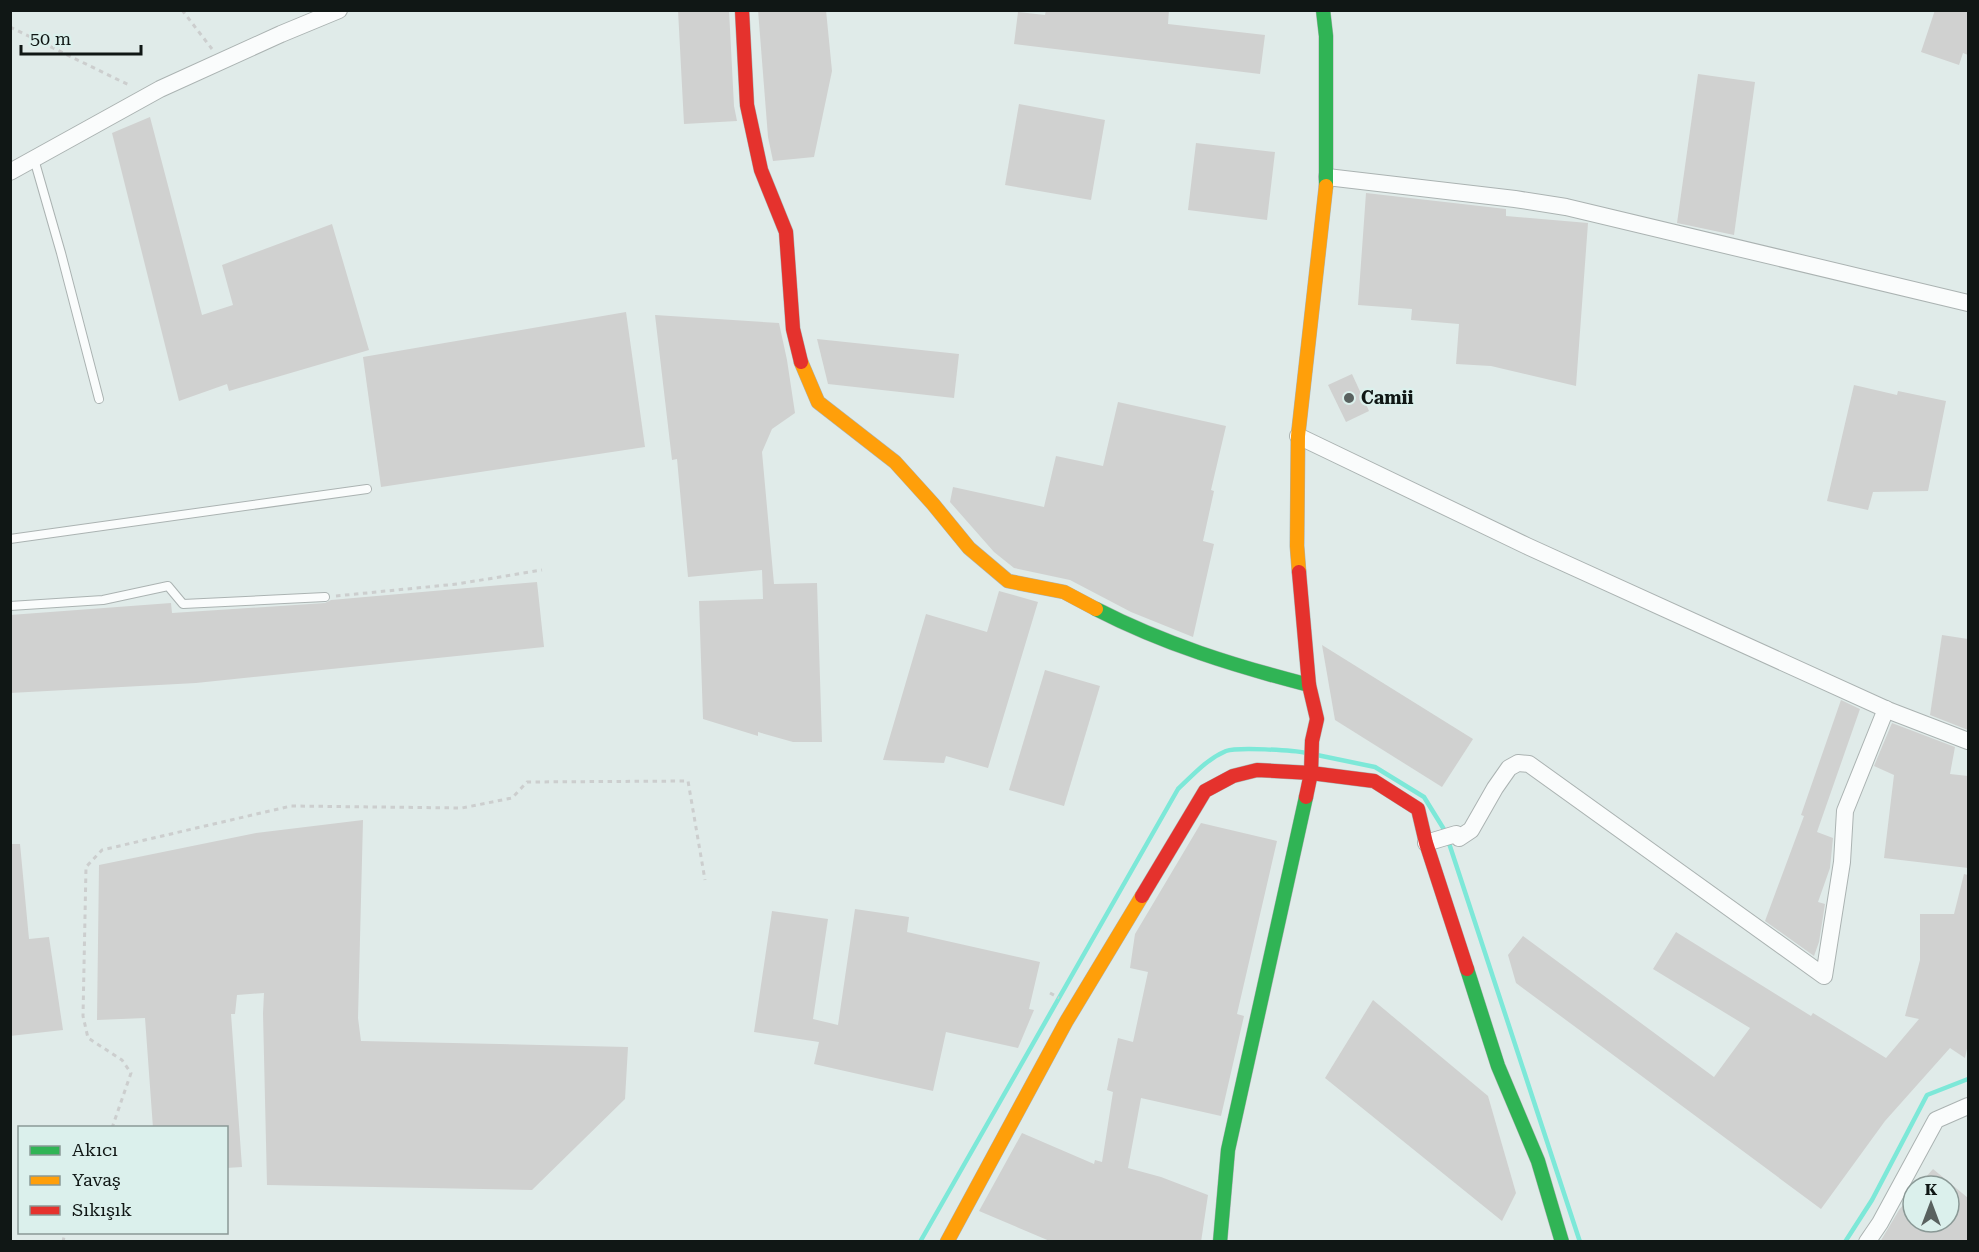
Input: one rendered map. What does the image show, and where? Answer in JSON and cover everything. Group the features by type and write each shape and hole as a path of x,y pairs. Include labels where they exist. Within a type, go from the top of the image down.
{"street":[{"path":"10,172 148,95 339,10"},
{"path":"742,10 747,105 761,170 786,232 794,329 803,368 818,402 895,462 969,548 1008,581 1064,592 1125,624 1182,648 1244,669 1309,685"},
{"path":"1220,1242 1228,1150 1311,768 1312,741 1317,719 1309,685 1297,546 1298,436 1327,177 1326,36 1323,10"},
{"path":"1327,177 1566,207 1968,303"},
{"path":"1298,436 1527,546 1886,708 1968,741"},
{"path":"1432,842 1456,834 1459,838 1471,830 1509,768 1518,763 1529,764 1824,976 1842,862 1845,811 1886,708"},
{"path":"947,1242 1066,1022 1205,791 1233,776 1257,770 1311,768 1374,782 1418,809 1432,842 1494,1055 1538,1161 1562,1242"},
{"path":"1867,1242 1880,1223 1936,1120 1968,1106"}],"lane":[{"path":"34,159 99,399"},
{"path":"10,539 367,489"},
{"path":"10,606 104,600 168,586 183,604 325,597"}],"path":[{"path":"182,10 222,61"},
{"path":"10,27 148,95"},
{"path":"325,597 457,584 542,570"},
{"path":"113,1126 131,1073 122,1060 88,1038 83,1016 86,867 102,850 291,806 462,808 512,798 527,782 688,781 705,880"}],"building":[{"path":"678,10 729,10 734,106 737,121 684,124"},
{"path":"758,10 826,10 832,71 814,157 773,161 768,137"},
{"path":"1046,10 1169,10 1168,24 1265,35 1260,74 1014,44 1018,12 1045,15"},
{"path":"1935,10 1968,10 1968,55 1963,53 1959,65 1921,52"},
{"path":"1698,74 1755,82 1734,235 1677,223"},
{"path":"1019,104 1105,120 1091,200 1005,185"},
{"path":"150,117 202,315 233,305 222,265 332,224 369,350 229,391 227,384 179,401 112,133"},
{"path":"1196,143 1275,152 1267,220 1188,210"},
{"path":"1366,193 1506,209 1506,216 1588,223 1576,386 1491,366 1456,364 1459,324 1411,320 1412,309 1358,305"},
{"path":"626,312 645,447 381,487 363,357"},
{"path":"655,315 779,323 795,413 772,429 762,452 774,584 817,583 822,742 793,742 758,732 758,736 703,719 699,601 763,599 762,570 688,577 677,459 672,460"},
{"path":"817,339 959,354 954,398 828,384"},
{"name":"Camii","path":"1352,374 1369,411 1346,422 1328,385"},
{"path":"1854,385 1897,395 1898,391 1946,401 1928,491 1873,492 1868,510 1827,501"},
{"path":"1118,402 1226,426 1211,490 1214,491 1203,541 1214,544 1193,637 1131,612 1070,580 1014,568 994,552 950,502 953,487 1044,507 1056,456 1103,466"},
{"path":"537,582 544,647 196,683 10,693 10,615 171,603 172,613 325,603 331,600"},
{"path":"999,591 1038,602 988,768 946,756 944,763 883,760 926,614 987,632"},
{"path":"1942,635 1968,639 1968,730 1930,715"},
{"path":"1322,645 1473,739 1442,787 1335,720"},
{"path":"1045,670 1100,686 1064,806 1009,790"},
{"path":"1841,700 1860,709 1817,832 1833,838 1830,868 1818,902 1825,904 1819,942 1814,956 1765,921 1804,816 1801,815"},
{"path":"1892,723 1955,747 1950,774 1968,776 1968,868 1884,858 1894,775 1874,766"},
{"path":"363,820 358,1018 361,1041 628,1047 625,1099 532,1190 267,1185 264,993 237,995 235,1014 231,1014 242,1167 228,1168 228,1126 153,1126 145,1018 97,1020 99,865 256,833"},
{"path":"1201,823 1277,841 1237,1014 1244,1016 1221,1116 1141,1098 1128,1168 1161,1177 1208,1195 1201,1242 1052,1242 979,1211 1022,1133 1094,1164 1095,1160 1102,1162 1113,1092 1107,1090 1118,1038 1133,1042 1148,972 1130,968 1135,934"},
{"path":"10,844 20,844 29,939 49,937 63,1030 10,1036"},
{"path":"1964,874 1968,875 1968,1044 1965,1058 1950,1048 1885,1121 1821,1209 1516,983 1508,955 1523,936 1714,1077 1750,1028 1653,969 1676,932 1811,1016 1813,1013 1886,1058 1919,1019 1905,1016 1920,960 1920,914 1954,914"},
{"path":"855,909 909,917 907,932 1040,962 1029,1009 1034,1010 1018,1048 946,1032 933,1091 814,1064 819,1042 754,1032 772,911 828,919 813,1019 838,1025"},
{"path":"1373,1000 1488,1096 1516,1193 1502,1221 1325,1078"},
{"path":"1933,1169 1939,1174 1929,1174"},
{"path":"1961,1192 1968,1198 1968,1242 1880,1242 1901,1208 1901,1234 1961,1234"}],"waterway":[{"path":"920,1242 1178,789 1206,763 1226,751 1265,749 1306,753"},
{"path":"1317,755 1375,767 1424,797 1445,831 1580,1242"},
{"path":"1845,1242 1872,1200 1927,1095 1968,1079"}],"traffic: fast":[{"path":"1323,10 1326,36 1326,186"},
{"path":"1096,609 1122,622 1200,653 1309,685"},
{"path":"1220,1242 1228,1150 1306,797"},
{"path":"1467,969 1498,1066 1538,1161 1562,1242"}],"traffic: slow":[{"path":"1299,572 1297,546 1298,436 1326,186"},
{"path":"801,362 818,402 895,462 969,548 1008,581 1064,592 1096,609"},
{"path":"947,1242 1066,1022 1142,896"}],"traffic: jam":[{"path":"742,10 747,105 761,170 786,232 793,329 801,362"},
{"path":"1299,572 1309,685 1317,719 1312,741 1311,773 1306,797"},
{"path":"1142,896 1205,791 1233,776 1257,770 1311,773 1374,781 1418,809 1426,843 1467,969"}],"place":[{"name":"Camii","path":"1349,398"}]}
